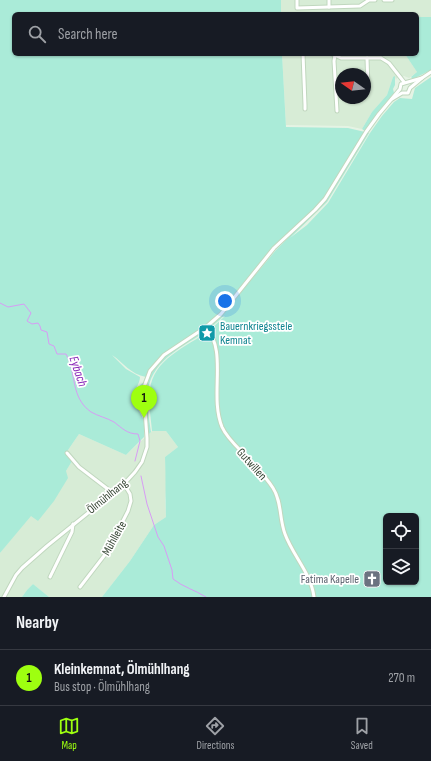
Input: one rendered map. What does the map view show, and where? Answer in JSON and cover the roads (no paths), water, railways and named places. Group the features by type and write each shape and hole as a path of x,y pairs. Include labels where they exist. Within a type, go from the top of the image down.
{"street":[{"path":"297,0 297,8 360,6 369,0 375,0"},
{"path":"329,0 329,7"},
{"path":"360,0 360,6"},
{"path":"384,0 392,0"},
{"path":"303,56 306,105 304,110"},
{"path":"334,56 337,111"},
{"path":"336,56 341,58 376,58 385,60 397,76 401,91"},
{"path":"367,58 367,68"},
{"path":"397,76 401,78 410,88 431,72"},
{"path":"400,85 422,78"},
{"name":"Ölmühlhang","path":"4,596 10,584 19,572 47,546 124,484 136,472 145,454 147,438 144,392 150,371 164,355 206,327 221,314 274,248 315,210 324,199 379,114 401,91 408,93 410,88"},
{"name":"Gutwillen","path":"206,327 213,336 217,349 217,411 223,428 278,496 282,527 292,551 310,580 314,597"},
{"path":"67,453 79,467 113,493"},
{"name":"Mühlleite","path":"80,587 107,552 128,511 131,501 130,494 124,484"},
{"path":"50,577 72,532 73,524"}],"waterway":[{"name":"Eybach","path":"0,303 8,307 24,304 31,313 27,321 32,324 38,323 41,330 47,332 49,344 54,346 57,354 66,354 72,369 77,392 84,406 91,412 114,422 128,432 138,434 140,441 135,461"},
{"name":"Eybach","path":"141,476 147,504 158,537 164,546 172,570 173,579 206,597"}],"place":[{"name":"Bauernkriegsstele Kemnat","path":"207,333"},
{"name":"Kleinkemnat, Ölmühlhang","path":"144,418"},
{"name":"Fatima Kapelle","path":"372,579"}]}
